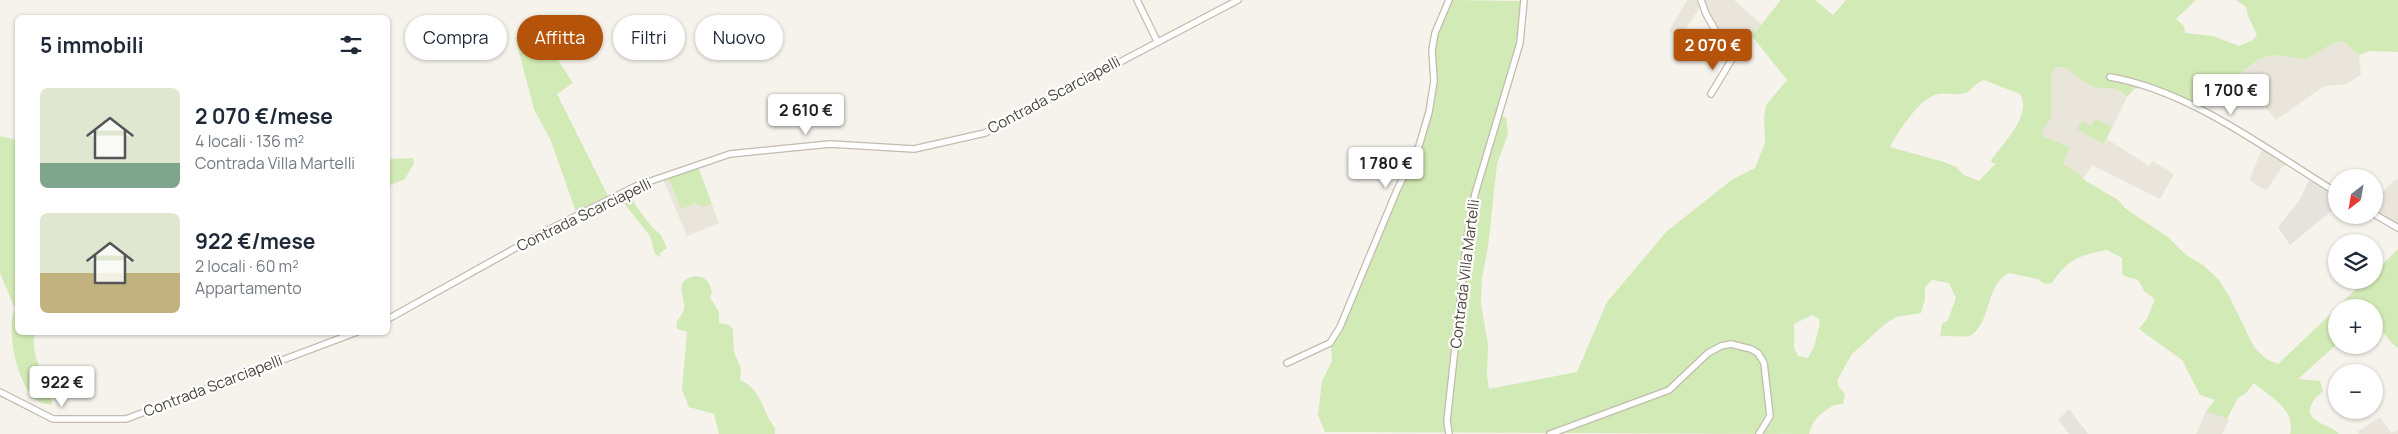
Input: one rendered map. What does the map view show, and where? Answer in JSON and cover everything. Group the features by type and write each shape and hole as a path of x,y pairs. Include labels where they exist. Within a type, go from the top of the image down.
{"street":[{"path":"1137,0 1157,41"},
{"name":"Contrada Scarciapelli","path":"390,319 546,231 618,195 658,179 730,154 830,144 914,150 985,133 1238,0"},
{"path":"1287,363 1330,343 1340,327 1397,190 1419,146 1429,112 1434,82 1432,50 1435,33 1449,0"},
{"name":"Contrada Villa Martelli","path":"1449,434 1447,421 1467,238 1475,194 1520,43 1524,0"},
{"path":"1701,0 1706,14 1732,59 1711,94"},
{"path":"2110,77 2133,81 2188,104 2256,142 2328,187"},
{"path":"2383,219 2398,228"},
{"name":"Contrada Scarciapelli","path":"0,392 52,418 126,419 349,335"},
{"path":"1550,434 1669,390 1708,353 1726,345 1740,345 1758,354 1764,363 1770,416 1759,434"}],"shaded area":[{"path":"1687,0 1734,0 1761,24 1735,59 1705,6 1700,7 1680,38 1669,31"},
{"path":"2343,41 2359,55 2361,75 2346,84 2324,86 2276,120 2249,89 2233,78 2259,59 2274,55 2306,59 2332,44"},
{"path":"2057,67 2071,71 2096,87 2114,87 2127,97 2107,139 2149,166 2152,161 2174,174 2160,199 2092,165 2083,179 2062,163 2042,136 2044,128 2051,118 2051,76 2052,71"},
{"path":"2263,147 2287,165 2282,167 2266,191 2249,180"},
{"path":"698,167 719,223 687,236 663,179"},
{"path":"2396,179 2398,180 2398,231 2383,222 2383,191"},
{"path":"2309,180 2328,191 2328,214 2290,245 2278,227 2299,201"},
{"path":"2069,409 2088,434 2069,434 2058,420"},
{"path":"2206,411 2229,420 2222,434 2196,434"},
{"path":"2377,419 2381,419 2391,433 2398,430 2398,434 2359,434 2357,432"}],"green space":[{"path":"1451,0 1521,1 1516,48 1497,117 1506,117 1508,134 1497,164 1488,247 1482,278 1481,304 1488,344 1487,375 1489,389 1577,372 1607,302 1667,231 1733,179 1755,168 1765,143 1764,119 1766,105 1787,80 1752,36 1781,0 1815,0 1833,15 1846,0 2196,0 2176,19 2184,26 2185,33 2213,36 2239,46 2253,40 2257,35 2246,7 2236,0 2398,0 2398,52 2369,51 2359,55 2343,41 2332,44 2306,59 2274,55 2259,59 2233,78 2230,76 2192,103 2130,82 2140,88 2134,89 2127,97 2115,89 2090,85 2068,70 2057,67 2052,71 2051,76 2051,118 2044,128 2042,136 2070,147 2063,164 2086,181 2118,200 2126,209 2168,237 2186,255 2203,265 2219,280 2254,347 2266,359 2278,364 2328,317 2328,352 2298,379 2320,381 2323,391 2314,400 2310,413 2313,418 2339,434 2290,434 2291,425 2285,411 2280,404 2254,383 2246,393 2238,398 2227,419 2206,411 2215,400 2200,395 2182,360 2139,329 2147,319 2155,299 2145,292 2138,280 2124,276 2122,273 2122,258 2107,250 2075,259 2064,268 2052,283 2045,284 2038,279 2009,273 1997,284 1984,319 1979,327 1974,333 1962,337 1940,337 1942,324 1948,320 1956,298 1949,283 1932,280 1925,287 1925,299 1921,313 1896,317 1885,324 1851,355 1837,381 1845,394 1843,404 1832,406 1820,415 1812,425 1809,434 1325,432 1318,415 1322,381 1332,361 1331,345 1342,331 1342,323 1428,124 1437,32","holes":["1984,80 2020,94 2023,102 2019,120 1991,160 1992,163 1996,163 1979,181 1964,175 1956,167 1944,162 1890,147 1917,108 1924,101 1938,94 1965,93","1812,315 1819,319 1820,323 1814,347 1808,358 1798,356 1794,348 1794,324"]},
{"path":"521,60 558,60 573,83 557,94 608,196 576,212 551,141 534,109"},
{"path":"2095,119 2112,127 2103,144 2077,129 2082,121 2091,126"},
{"path":"0,136 15,140 15,309 0,273"},
{"path":"413,158 414,163 405,179 390,185 390,159"},
{"path":"698,167 712,204 703,207 695,203 681,209 668,177"},
{"path":"630,192 636,206 651,226 661,235 667,248 659,254 663,258 655,254 650,236 623,202 622,196"},
{"path":"2398,249 2398,348 2383,332 2383,299 2346,299 2356,289 2383,289 2383,264"},
{"path":"695,276 702,277 709,283 712,293 710,297 719,312 719,323 729,325 733,329 734,352 741,368 740,380 753,389 757,395 775,428 775,434 719,434 714,414 689,407 682,390 687,332 677,329 677,324 684,307 681,287 683,282"},
{"path":"15,309 15,335 35,335 37,361 48,387 52,405 41,403 32,396 25,386 13,345 12,318"}]}
